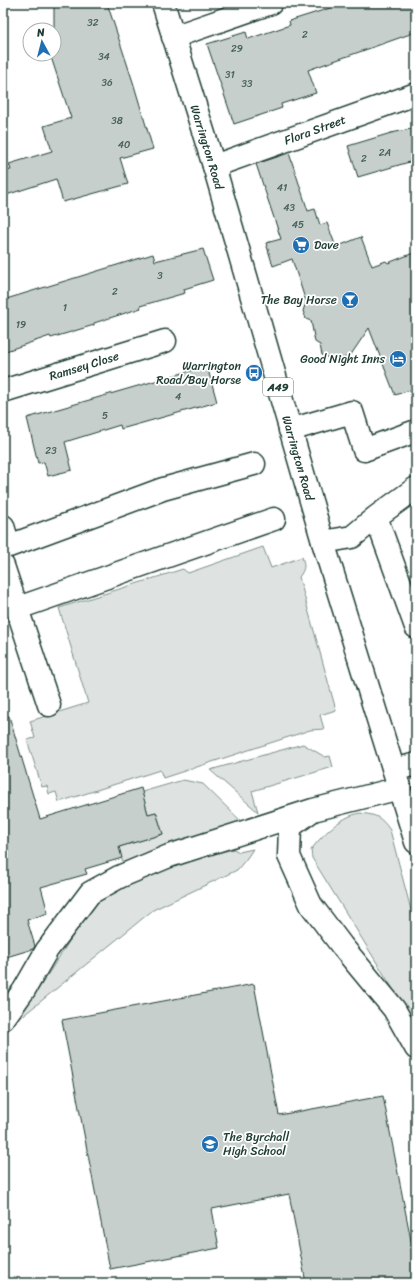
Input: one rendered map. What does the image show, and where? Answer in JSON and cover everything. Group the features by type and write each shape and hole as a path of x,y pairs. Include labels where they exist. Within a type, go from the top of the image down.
{"main road":[{"name":"Warrington Road","path":"163,3 214,166 323,542 416,842"},
{"path":"173,37 271,3"},
{"name":"Flora Street","path":"214,166 416,94"},
{"name":"Ramsey Close","path":"3,391 165,341"},
{"path":"290,430 352,412 364,450 416,430"},
{"path":"49,705 18,608 4,546 162,490 254,464"},
{"path":"323,542 352,537 416,488"},
{"path":"376,518 416,627"},
{"path":"18,608 274,519"},
{"path":"3,1019 24,990 47,950 90,893 119,877 169,856 313,810 397,779 416,764"},
{"path":"313,810 290,828 289,856 311,905 342,946 394,1009 416,1048"}],"shaded area":[{"path":"263,547 271,568 302,557 304,567 299,577 336,710 320,715 324,729 310,730 163,778 160,770 59,802 56,792 49,794 47,786 42,787 27,740 35,738 30,721 88,703 59,608 183,569 188,573"},
{"path":"303,744 325,757 330,756 333,767 252,791 258,812 210,770"},
{"path":"183,780 203,784 242,822 123,864 119,847 163,834 156,812 148,814 142,792"},
{"path":"360,813 377,817 390,830 416,929 416,1026 312,858 311,850 332,827 346,818"},
{"path":"234,849 239,852 253,849 237,870 153,910 19,1019 94,903 147,876 204,856"}],"building":[{"path":"54,3 102,3 108,6 153,149 120,158 128,184 63,202 56,179 3,196 3,171 11,170 9,164 52,151 44,126 71,118 53,62 62,62 62,22 54,22"},
{"path":"346,3 416,3 416,32 308,70 316,93 281,104 282,108 234,124 207,44 246,32 248,39 290,25 289,21"},
{"path":"416,128 416,160 358,177 348,146 391,133"},
{"path":"289,153 308,211 315,209 320,225 327,223 336,247 361,237 372,266 386,261 388,263 416,252 416,388 395,395 369,328 350,356 335,361 322,355 320,345 315,342 311,321 306,319 303,311 306,302 292,259 273,266 266,243 281,239 256,164"},
{"path":"203,249 213,280 184,289 185,293 140,306 141,308 94,323 94,325 51,338 50,336 3,352 3,300 153,254 155,261"},
{"path":"207,366 217,402 121,429 120,425 65,442 72,470 48,476 44,462 38,463 27,418"},
{"path":"9,716 40,819 141,788 148,814 156,812 163,834 119,847 122,858 85,869 87,874 41,887 48,913 27,920 35,946 33,949 3,958 3,717"},
{"path":"254,984 279,1115 383,1096 416,1266 416,1283 306,1283 289,1194 212,1209 219,1248 110,1269 62,1020"}],"place":[{"name":"Dave","path":"301,245"},
{"name":"The Bay Horse","path":"350,300"},
{"name":"Good Night Inns","path":"398,359"},
{"name":"Warrington Road/Bay Horse","path":"254,373"},
{"name":"The Byrchall High School","path":"210,1144"}]}
